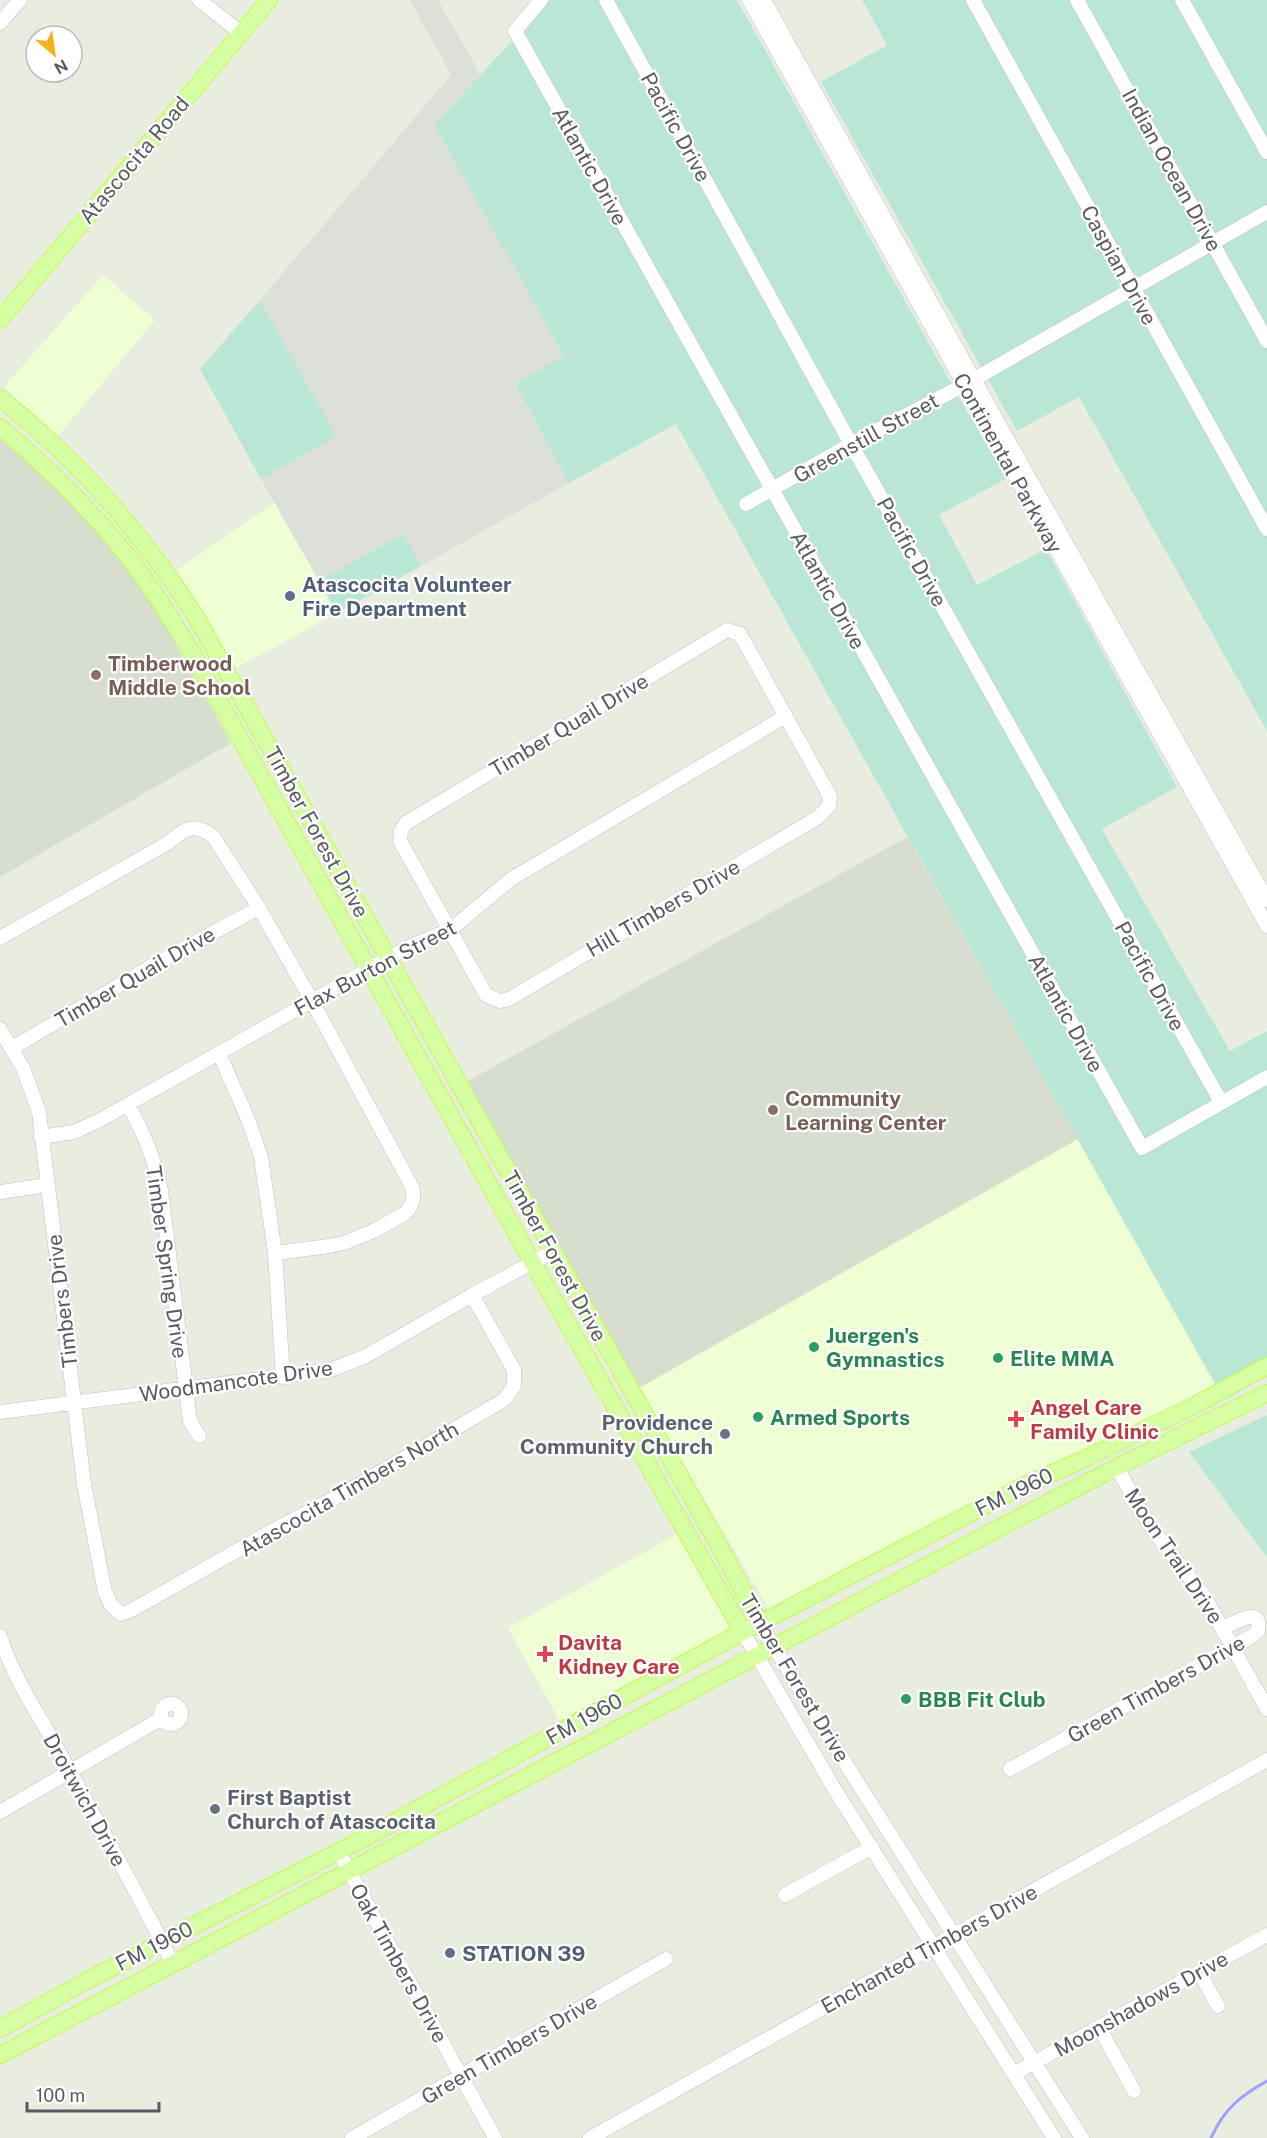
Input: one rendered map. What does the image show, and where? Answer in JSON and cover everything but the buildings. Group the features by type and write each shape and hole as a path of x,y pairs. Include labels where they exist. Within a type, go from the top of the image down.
{"main road":[{"name":"Atascocita Road","path":"0,320 269,0"},
{"name":"Timber Forest Drive","path":"0,399 91,481 144,542 180,592 239,692 760,1623"},
{"name":"Timber Forest Drive","path":"0,428 71,492 108,532 162,604 198,662 533,1263 743,1632"},
{"path":"447,1108 466,1097"},
{"name":"FM 1960","path":"0,2029 338,1851 760,1623 1023,1486 1112,1441 1150,1427 1197,1404 1267,1366"},
{"name":"FM 1960","path":"0,2055 1117,1467 1267,1393"},
{"path":"622,1419 641,1408"},
{"path":"1117,1467 1118,1454 1140,1440 1150,1427"},
{"path":"1072,1491 1084,1473 1108,1455 1112,1441"},
{"path":"665,1496 684,1485"}],"street":[{"path":"0,23 20,0"},
{"path":"199,0 241,33"},
{"name":"Atlantic Drive","path":"541,0 514,31 1142,1148 1221,1102"},
{"name":"Pacific Drive","path":"606,0 851,444 1221,1102"},
{"name":"Continental Parkway","path":"750,0 1267,900"},
{"name":"Continental Parkway","path":"764,0 1267,926"},
{"name":"Caspian Drive","path":"973,0 1267,529"},
{"name":"Indian Ocean Drive","path":"1077,0 1267,341"},
{"path":"1182,0 1267,152"},
{"name":"Greenstill Street","path":"746,504 1267,212"},
{"name":"Timber Quail Drive","path":"450,930 400,841 401,831 406,823 727,630 741,636 786,716"},
{"name":"Flax Burton Street","path":"41,1137 81,1130 388,958 450,930 511,879 786,716"},
{"name":"Hill Timbers Drive","path":"450,930 486,995 500,1001 509,999 817,818 829,806 830,797 786,716"},
{"path":"0,938 151,853 186,829 201,828 213,836 259,908 312,1000 412,1187 414,1197 410,1209 404,1214 373,1231 344,1243 274,1253"},
{"name":"Timber Quail Drive","path":"12,1048 259,908"},
{"name":"Timbers Drive","path":"0,1029 23,1068 35,1099 84,1484 102,1581"},
{"path":"219,1053 249,1122 261,1157 274,1253 283,1377"},
{"path":"1221,1102 1267,1077"},
{"name":"Timber Spring Drive","path":"128,1105 144,1133 154,1159 190,1421 199,1436"},
{"path":"0,1191 47,1185"},
{"name":"Woodmancote Drive","path":"0,1412 314,1374 347,1365 552,1252"},
{"name":"Atascocita Timbers North","path":"102,1581 111,1605 121,1614 132,1610 346,1492 504,1400 514,1386 514,1370 472,1295"},
{"name":"Moon Trail Drive","path":"1117,1467 1143,1514 1204,1596 1267,1709"},
{"name":"Green Timbers Drive","path":"1010,1769 1232,1647 1258,1631 1259,1626 1257,1620 1246,1617 1223,1629"},
{"name":"Timber Forest Drive","path":"760,1623 1082,2138"},
{"name":"Timber Forest Drive","path":"743,1632 835,1790 1054,2138"},
{"name":"Droitwich Drive","path":"0,1636 21,1686 173,1964"},
{"path":"0,1812 162,1718"},
{"name":"Enchanted Timbers Drive","path":"590,2138 1267,1760"},
{"path":"835,1790 856,1779"},
{"path":"784,1895 872,1847"},
{"name":"Oak Timbers Drive","path":"338,1851 495,2138"},
{"name":"Moonshadows Drive","path":"1015,2073 1267,1935"},
{"name":"Green Timbers Drive","path":"351,2138 666,1959"},
{"path":"1199,1972 1218,2006"},
{"path":"1099,2027 1134,2091"}],"shaded area":[{"path":"410,0 438,0 481,75 434,125 564,356 515,385 569,483 421,566 403,534 319,581 261,479 335,436 260,300 451,75"},
{"path":"550,0 737,0 962,403 1007,478 939,515 977,585 1046,549 1177,787 1102,829 1230,1051 1267,1031 1267,1368 1219,1391 676,424 569,483 515,384 564,356 434,125"},
{"path":"862,0 1267,0 1267,731 1079,397 1017,431 821,82 887,45"},
{"path":"103,275 155,320 58,436 4,387"},
{"path":"260,300 336,436 261,479 200,369"},
{"name":"Timberwood Middle School","path":"0,439 85,518 122,563 154,606 231,743 0,877"},
{"path":"275,502 337,613 236,668 177,570"},
{"path":"403,534 421,566 337,613 319,581"},
{"name":"Community Learning Center","path":"907,837 1078,1139 639,1388 468,1081"},
{"path":"1078,1139 1219,1391 775,1619 639,1388"},
{"path":"1267,1415 1267,1557 1189,1452"},
{"path":"677,1534 737,1642 568,1736 508,1628"}],"waterway":[{"path":"1211,2138 1227,2111 1249,2092 1267,2081"}],"place":[{"name":"Atascocita Volunteer Fire Department","path":"290,596"},
{"name":"Timberwood Middle School","path":"96,675"},
{"name":"Community Learning Center","path":"773,1110"},
{"name":"Juergen's Gymnastics","path":"814,1347"},
{"name":"Elite MMA","path":"998,1358"},
{"name":"Armed Sports","path":"758,1417"},
{"name":"Angel Care Family Clinic","path":"1016,1419"},
{"name":"Providence Community Church","path":"725,1434"},
{"name":"Davita Kidney Care","path":"545,1654"},
{"name":"BBB Fit Club","path":"906,1699"},
{"name":"First Baptist Church of Atascocita","path":"215,1809"},
{"name":"STATION 39","path":"450,1953"}]}
